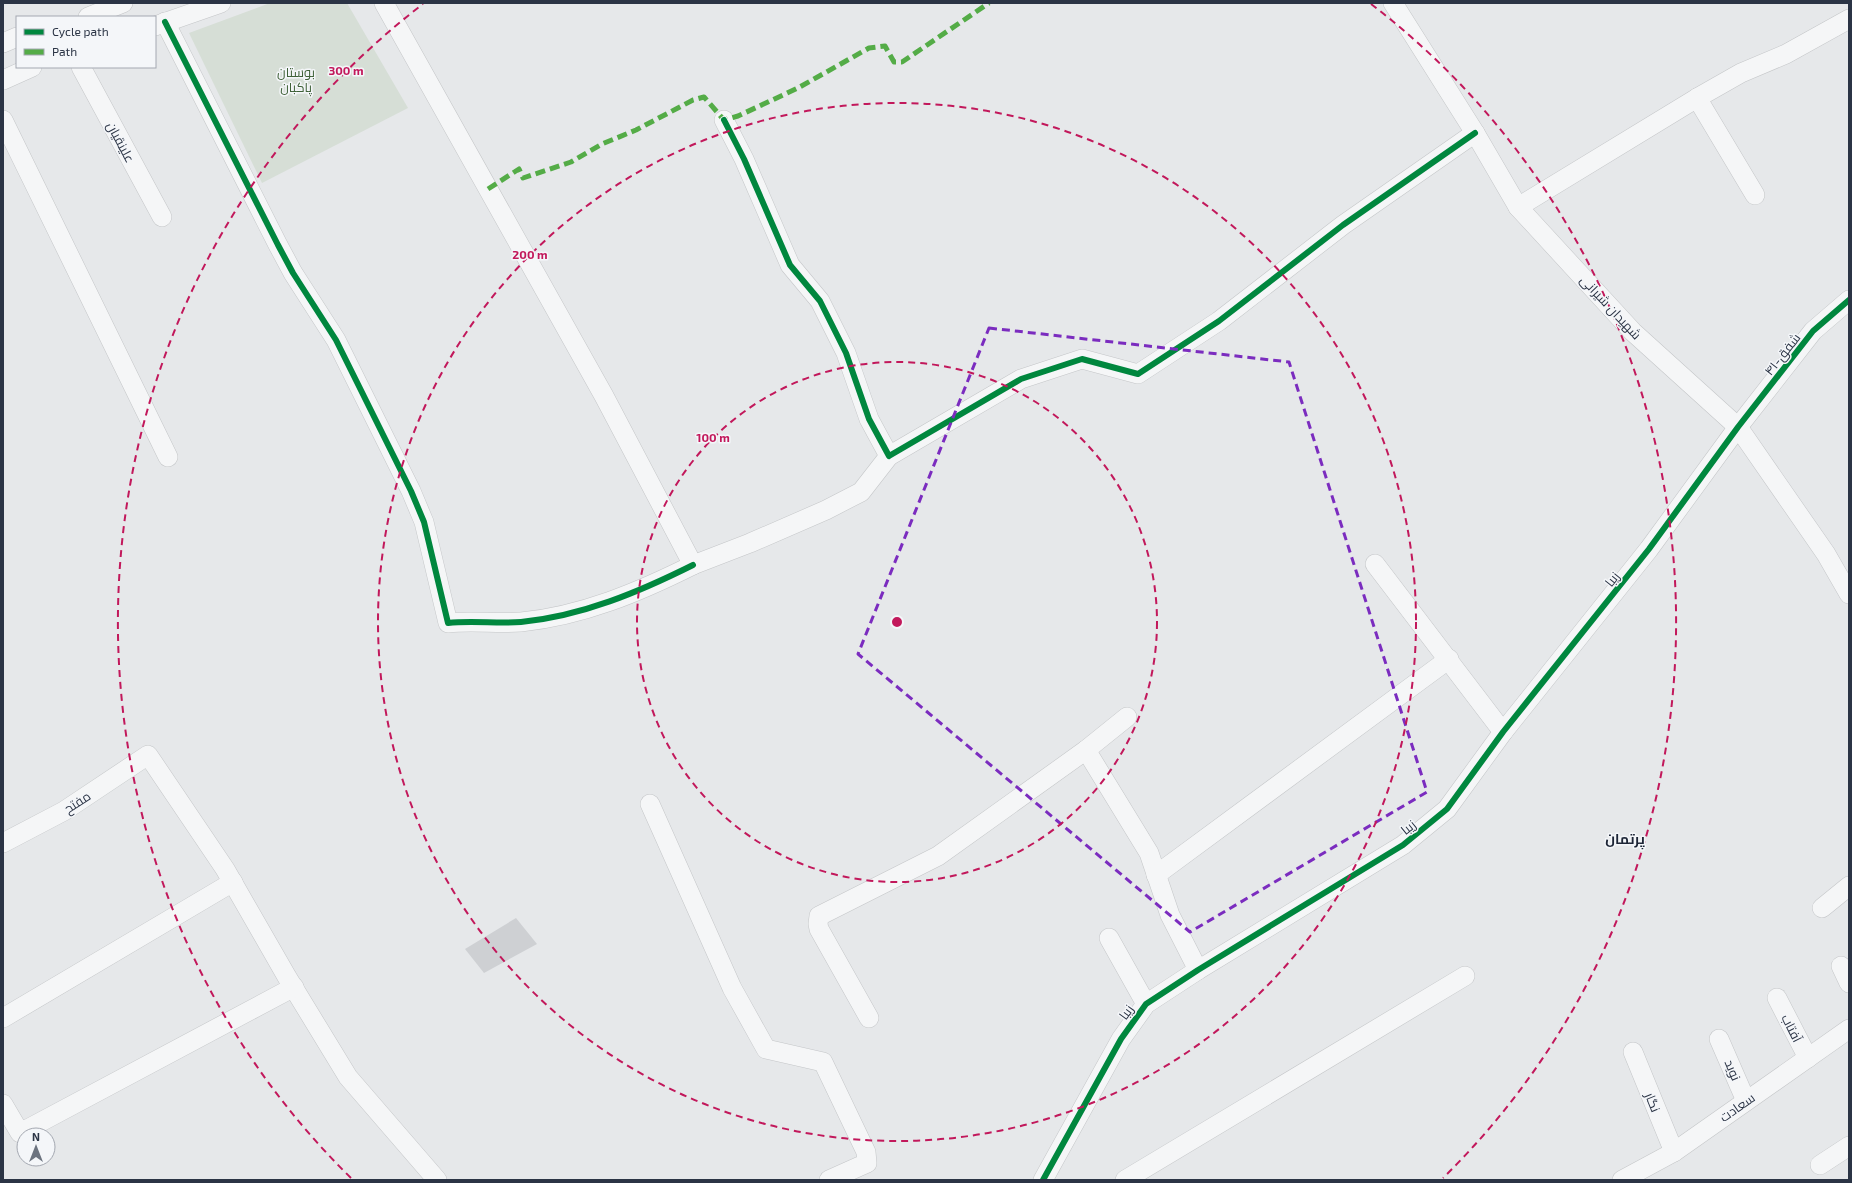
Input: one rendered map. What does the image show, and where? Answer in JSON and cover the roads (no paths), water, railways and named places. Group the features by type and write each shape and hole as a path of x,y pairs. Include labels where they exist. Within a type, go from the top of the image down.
{"street":[{"path":"81,3 88,16"},
{"path":"90,16 123,3"},
{"path":"218,3 160,24 293,274 336,340 411,491 424,522 448,623 468,621 520,622 584,610 650,586 693,565 750,543 826,510 862,492 889,456 1021,379 1034,374 1082,359 1138,374 1219,321 1343,225 1475,133"},
{"path":"384,3 604,396 693,565"},
{"name":"شهیدان شیرانی","path":"1393,3 1475,133 1518,207 1633,332 1738,427 1826,554 1849,594"},
{"path":"1518,207 1697,98 1741,73 1786,54 1849,18"},
{"path":"3,43 16,37"},
{"path":"3,80 30,68"},
{"name":"علینقیان","path":"82,68 162,217"},
{"path":"1697,98 1755,196"},
{"path":"3,120 168,457"},
{"path":"724,120 744,159 790,265 820,300 846,354 868,419 889,456"},
{"name":"شفق-۴۱","path":"1738,427 1813,331 1849,300"},
{"name":"زیبا","path":"1043,1180 1121,1039 1146,1004 1198,970 1403,845 1447,809 1503,732 1649,549 1738,427"},
{"path":"1375,564 1449,658 1503,732"},
{"path":"1156,875 1449,658"},
{"path":"869,1018 819,929 819,916 938,856 1086,750 1127,717"},
{"path":"1086,750 1149,853 1170,915 1198,970"},
{"name":"مفتح","path":"3,843 64,811 148,755 233,882"},
{"path":"650,804 732,988 766,1049 823,1062 866,1152 867,1163 829,1180"},
{"path":"3,1018 233,882 348,1077 427,1177"},
{"path":"1822,908 1849,886"},
{"path":"1109,938 1146,1004"},
{"path":"1125,1180 1466,976"},
{"path":"3,1104 20,1133 294,987"},
{"name":"آفتاب","path":"1777,998 1808,1058"},
{"name":"سعادت","path":"1622,1180 1674,1152 1849,1029"},
{"name":"نوید","path":"1719,1039 1746,1101"},
{"name":"نگار","path":"1633,1052 1674,1152"},
{"path":"1820,1165 1849,1146"}],"district":[{"name":"پرتمان","path":"1625,838"}],"park label":[{"name":"بوستان پاکبان","path":"296,80"}]}
